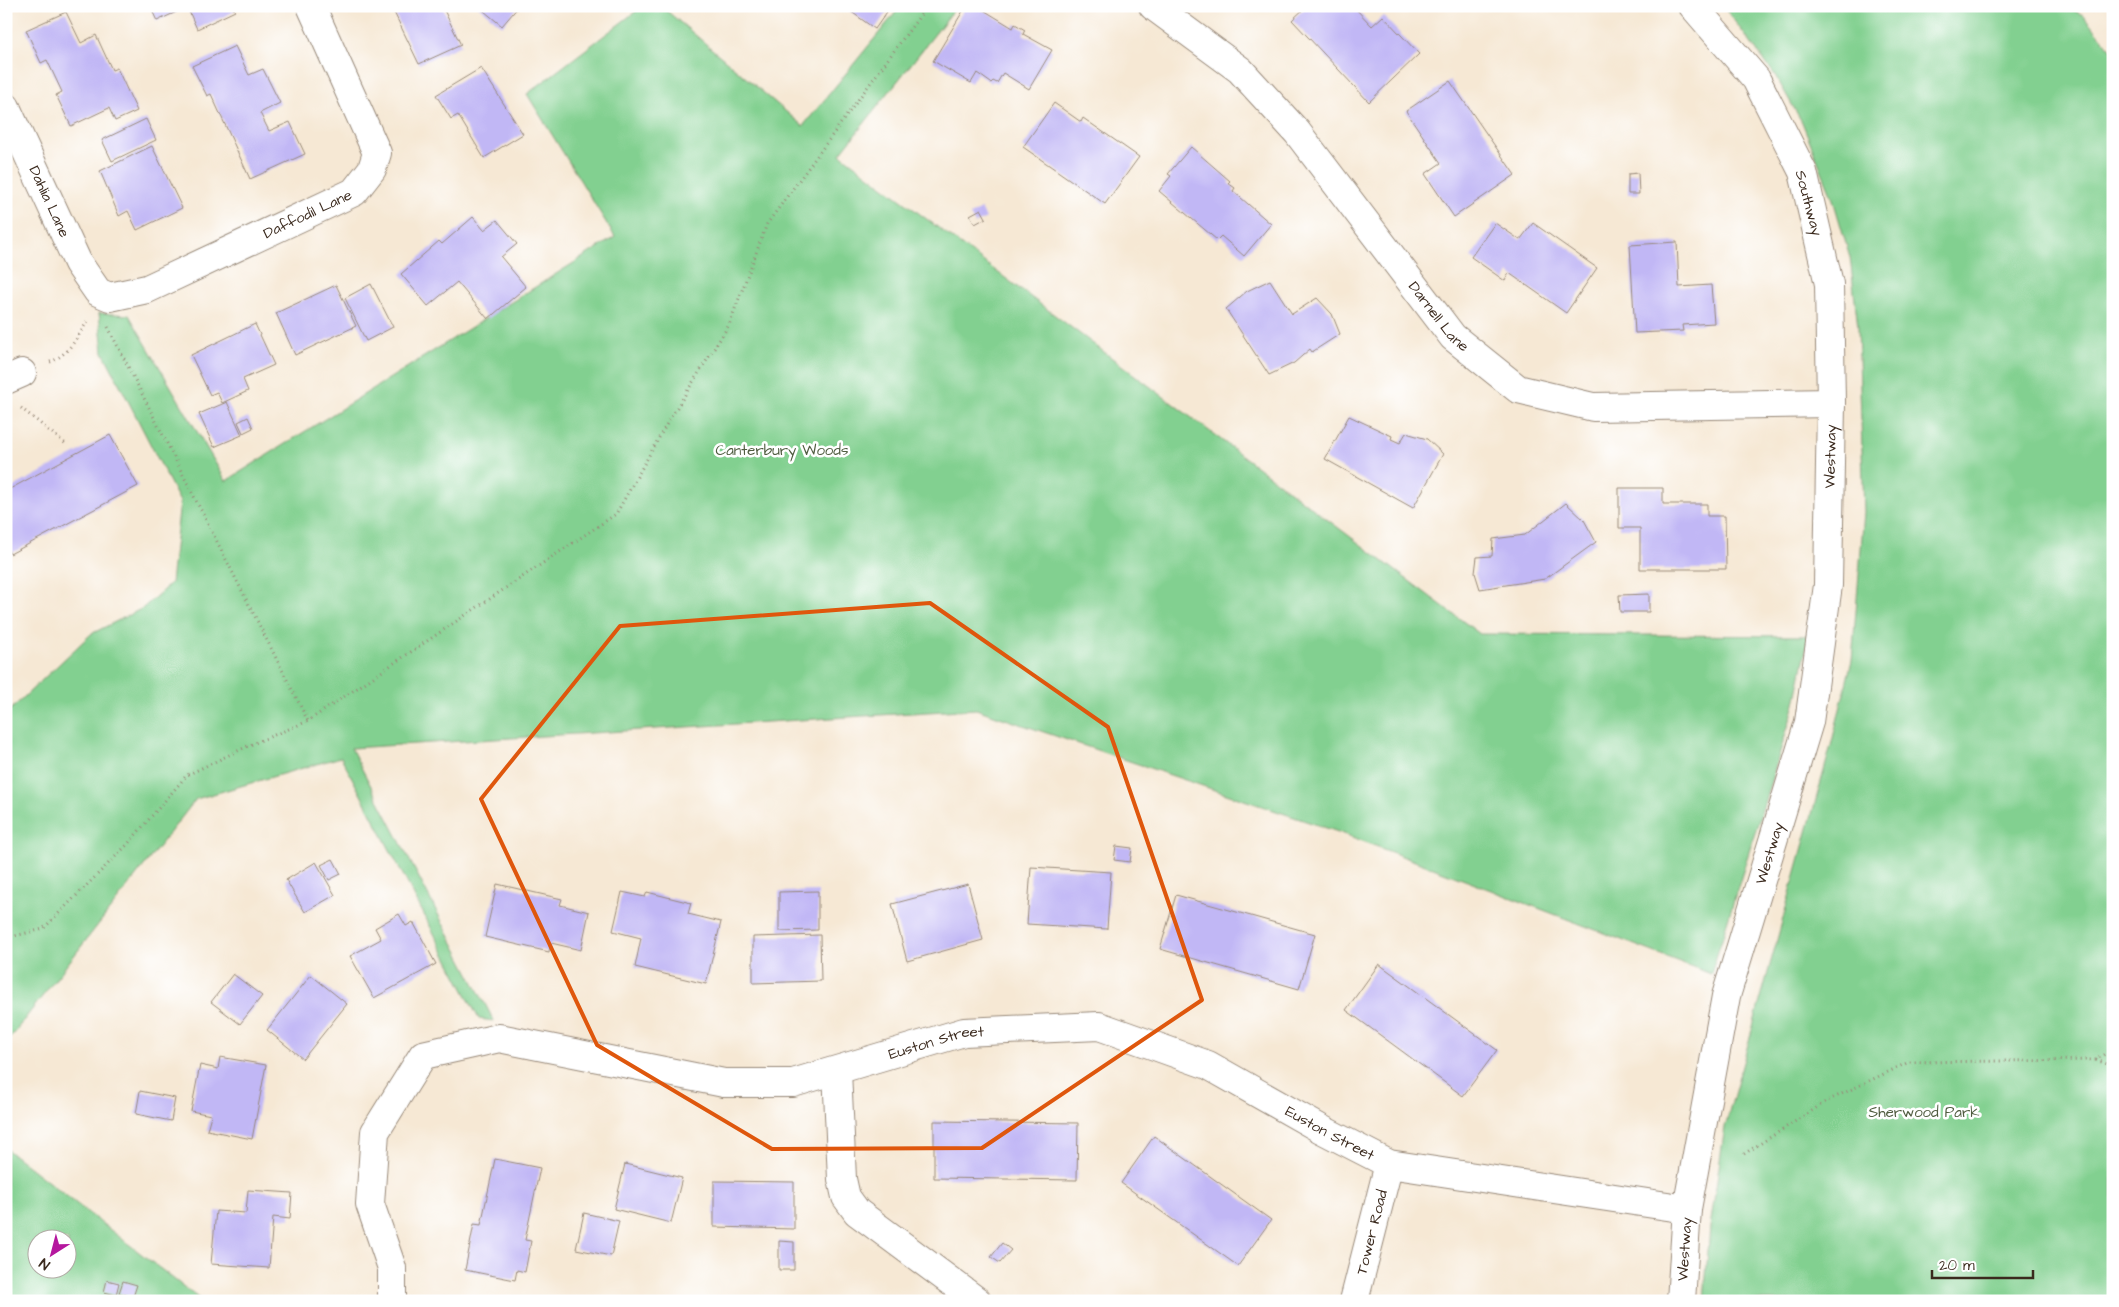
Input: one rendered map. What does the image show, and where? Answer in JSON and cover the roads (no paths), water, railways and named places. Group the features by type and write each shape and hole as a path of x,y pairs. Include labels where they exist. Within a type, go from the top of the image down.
{"street":[{"name":"Daffodil Lane","path":"104,302 147,289 354,192 372,169 376,153 311,6"},
{"name":"Darnell Lane","path":"1153,6 1240,70 1297,132 1453,338 1518,389 1593,407 1831,403"},
{"name":"Southway","path":"1693,6 1756,79 1803,172 1829,284 1831,403"},
{"name":"Dahlia Lane","path":"8,112 78,263 104,302"},
{"name":"Westway","path":"1681,1301 1687,1209 1726,996 1809,722 1828,586 1831,403"},
{"name":"Euston Street","path":"392,1301 392,1268 370,1204 375,1132 423,1055 499,1038 724,1083 793,1083 964,1032 1099,1026 1208,1065 1321,1129 1389,1164 1687,1209"},
{"path":"837,1071 842,1179 846,1197 857,1212 977,1301"},
{"name":"Tower Road","path":"1354,1301 1389,1164"}],"park label":[{"name":"Canterbury Woods","path":"782,450"},
{"name":"Sherwood Park","path":"1924,1112"}]}
